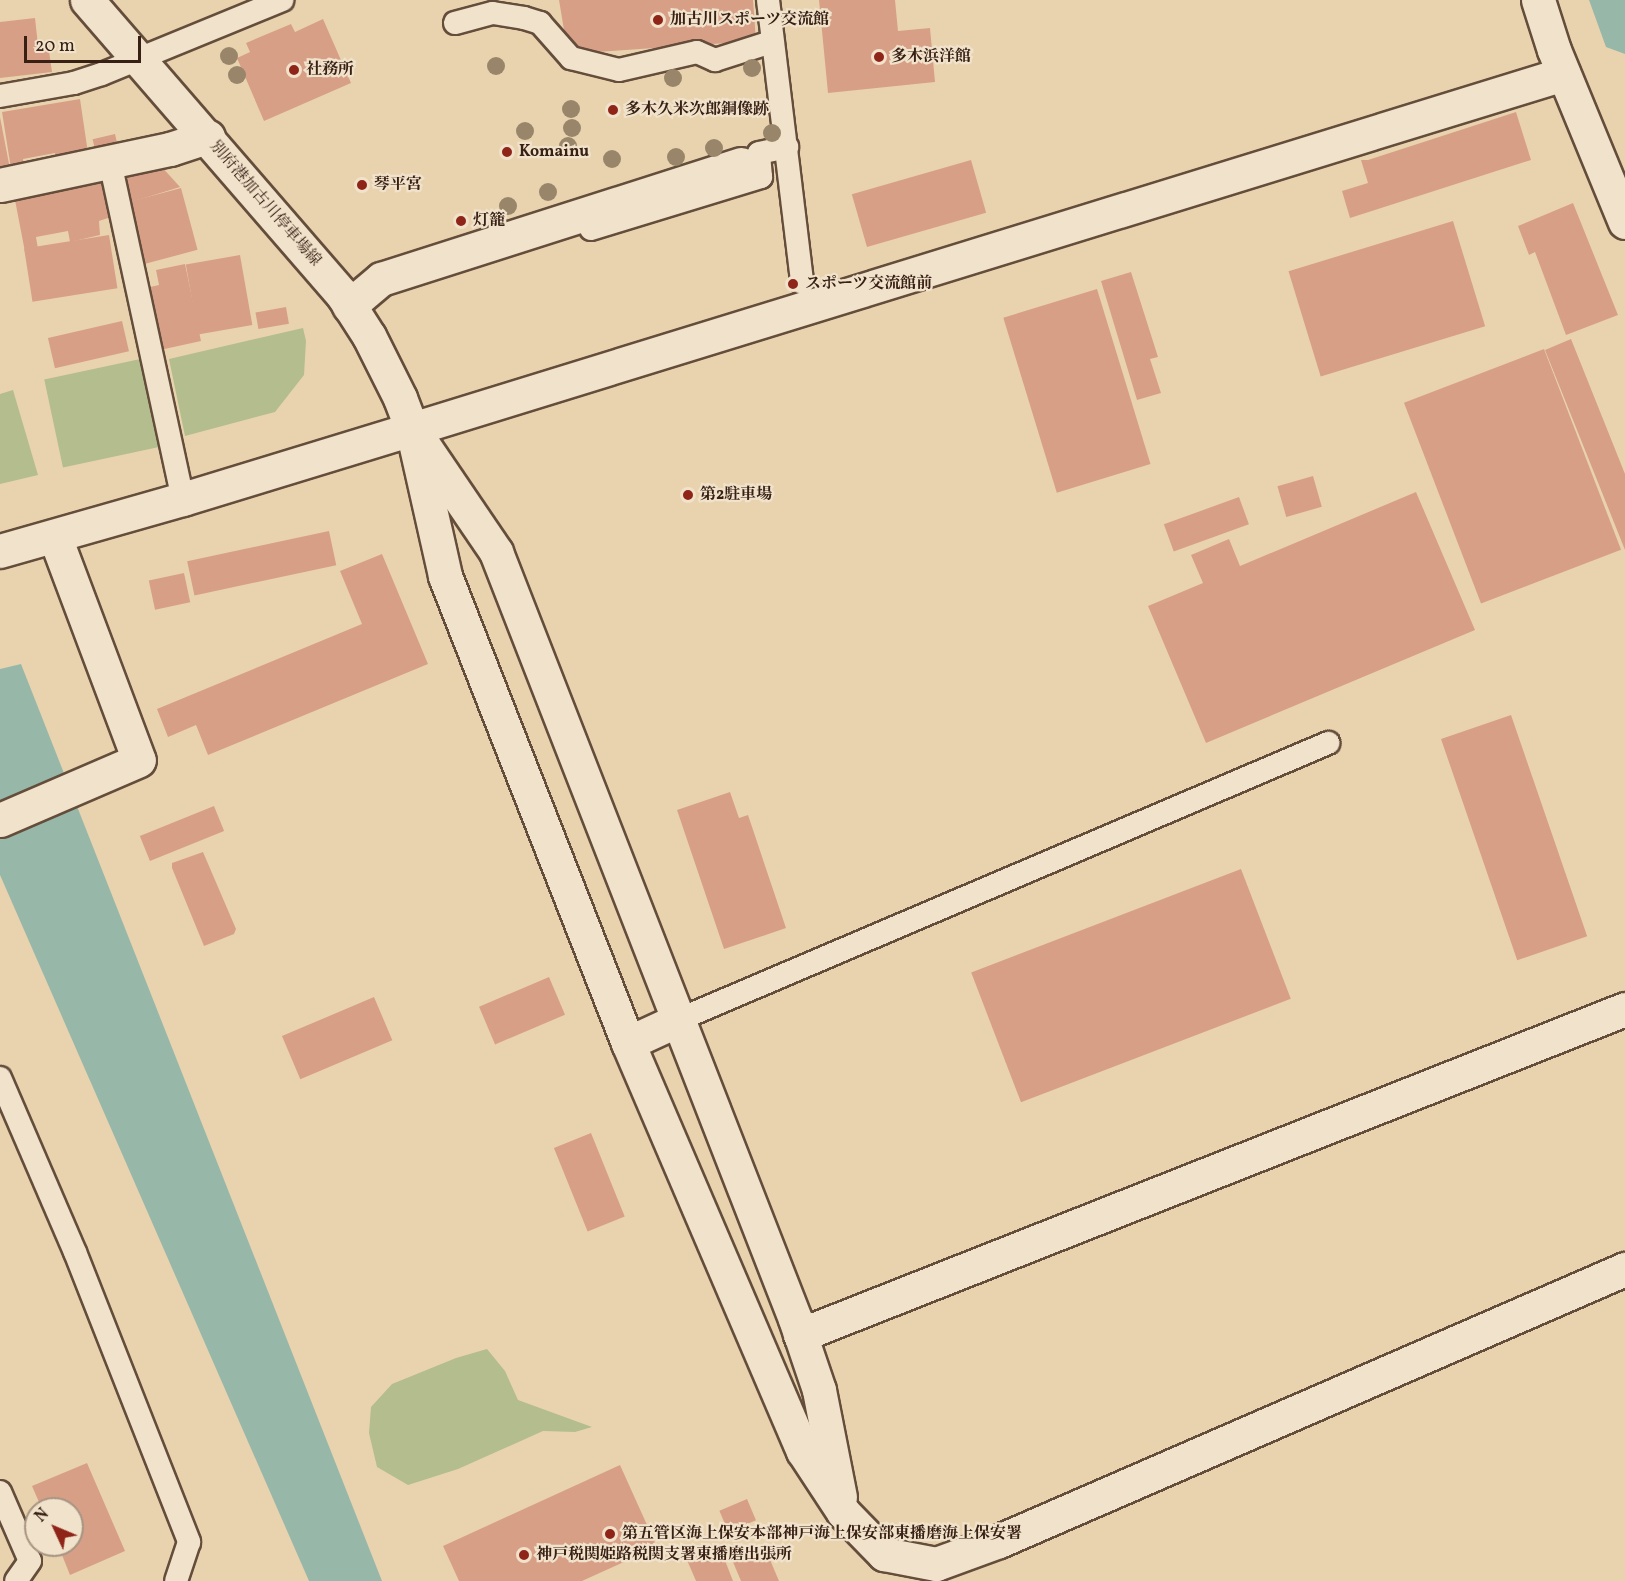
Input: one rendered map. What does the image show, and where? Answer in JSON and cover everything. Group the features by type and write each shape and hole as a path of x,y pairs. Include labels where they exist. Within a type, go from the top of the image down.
{"street":[{"name":"別府港加古川停車場線","path":"87,0 319,265 369,336 400,398 412,429"},
{"path":"1538,0 1563,74 1625,222"},
{"path":"0,551 183,499 1563,74"},
{"path":"0,185 170,149 208,137"},
{"path":"350,306 381,279 741,164"},
{"path":"412,429 496,552 801,1335 819,1390 843,1512"},
{"path":"412,429 445,576 628,1043 803,1451 843,1512 884,1554 936,1564 1010,1536 1625,1269"},
{"path":"0,820 139,760 55,537"},
{"path":"801,1335 1625,1009"},
{"path":"628,1043 678,1020"}],"lane":[{"path":"0,96 74,83 282,0"},
{"path":"768,0 771,42 787,147 802,283"},
{"path":"455,23 493,13 524,18 540,23 571,58 619,70 697,52 715,60 771,42"},
{"path":"391,290 761,177 759,153 787,147"},
{"path":"110,162 183,499"},
{"path":"678,1020 1328,743"},
{"path":"0,1078 75,1252 189,1542 177,1581"},
{"path":"0,1492 30,1561 16,1581"}],"green space":[{"path":"303,328 306,341 304,375 275,412 185,436 169,359"},
{"path":"145,358 164,446 63,467 44,379"},
{"path":"13,390 38,475 0,484 0,394"},
{"path":"487,1349 505,1371 518,1400 592,1427 575,1432 543,1431 458,1469 408,1485 377,1467 369,1433 371,1407 392,1384 456,1358"}],"shaded area":[{"path":"1589,0 1625,0 1625,54 1606,47"},
{"path":"21,664 382,1581 309,1581 0,875 0,669"}],"building":[{"name":"加古川スポーツ交流館","path":"559,0 753,0 756,41 568,54"},
{"name":"多木浜洋館","path":"819,0 895,0 898,31 930,28 935,82 828,93"},
{"path":"35,18 38,45 48,44 52,72 0,78 0,22"},
{"name":"社務所","path":"323,19 351,83 264,121 237,58 250,52 246,43 291,24 295,32"},
{"path":"80,99 88,153 56,158 55,153 23,159 24,168 11,169 2,112"},
{"path":"1516,112 1531,160 1350,218 1342,191 1368,183 1361,160 1368,160"},
{"path":"0,117 10,169 0,170"},
{"path":"115,134 118,147 96,152 93,139"},
{"path":"971,160 986,213 867,247 852,194"},
{"path":"161,166 180,187 128,203 122,175"},
{"path":"104,182 111,217 99,221 100,235 70,242 68,231 36,237 38,249 25,252 15,200"},
{"path":"181,188 198,250 145,264 129,202"},
{"path":"1573,203 1618,315 1566,335 1535,252 1529,255 1518,226"},
{"path":"1453,221 1485,326 1321,376 1289,271"},
{"path":"109,235 117,288 33,302 24,248"},
{"path":"240,255 252,325 198,334 186,265"},
{"path":"185,264 201,341 160,350 146,288 159,285 156,270"},
{"path":"1131,272 1158,357 1150,359 1161,393 1137,400 1101,281"},
{"path":"1097,289 1151,464 1057,493 1003,318"},
{"path":"286,307 289,324 258,329 255,312"},
{"path":"122,321 129,351 55,368 48,338"},
{"path":"1571,339 1625,474 1625,550 1545,350"},
{"path":"1544,349 1621,550 1481,603 1404,403"},
{"path":"1313,476 1322,507 1286,517 1277,486"},
{"path":"1416,492 1475,630 1206,743 1148,606 1203,583 1191,555 1229,539 1240,566"},
{"path":"1239,497 1249,524 1174,552 1164,524"},
{"path":"329,531 336,565 194,595 187,561"},
{"path":"382,554 428,664 208,755 196,725 168,737 157,709 362,624 340,571"},
{"path":"184,573 190,602 155,610 149,580"},
{"path":"1511,715 1587,936 1517,960 1441,739"},
{"path":"730,792 739,818 748,815 786,928 724,949 677,810"},
{"path":"214,806 224,831 150,861 140,836"},
{"path":"203,852 236,929 234,934 204,946 172,868 172,863"},
{"path":"1241,869 1291,999 1021,1102 971,973"},
{"path":"549,977 565,1015 495,1044 479,1007"},
{"path":"374,997 392,1040 300,1079 282,1036"},
{"path":"591,1133 625,1216 588,1231 554,1148"},
{"path":"87,1463 125,1551 70,1575 63,1557 84,1557 84,1497 37,1497 32,1486"},
{"path":"620,1465 657,1547 582,1581 459,1581 443,1546"},
{"path":"747,1499 756,1520 728,1532 719,1511"},
{"path":"719,1545 733,1581 696,1581 687,1560"},
{"path":"765,1548 779,1581 741,1581 733,1562"}],"place":[{"name":"加古川スポーツ交流館","path":"658,20"},
{"name":"多木浜洋館","path":"879,57"},
{"name":"社務所","path":"294,70"},
{"name":"多木久米次郎銅像跡","path":"613,110"},
{"name":"Komainu","path":"507,152"},
{"name":"琴平宮","path":"362,185"},
{"name":"灯籠","path":"461,221"},
{"name":"スポーツ交流館前","path":"793,284"},
{"name":"第2駐車場","path":"688,495"},
{"name":"第五管区海上保安本部神戸海上保安部東播磨海上保安署","path":"610,1534"},
{"name":"神戸税関姫路税関支署東播磨出張所","path":"524,1555"}]}
